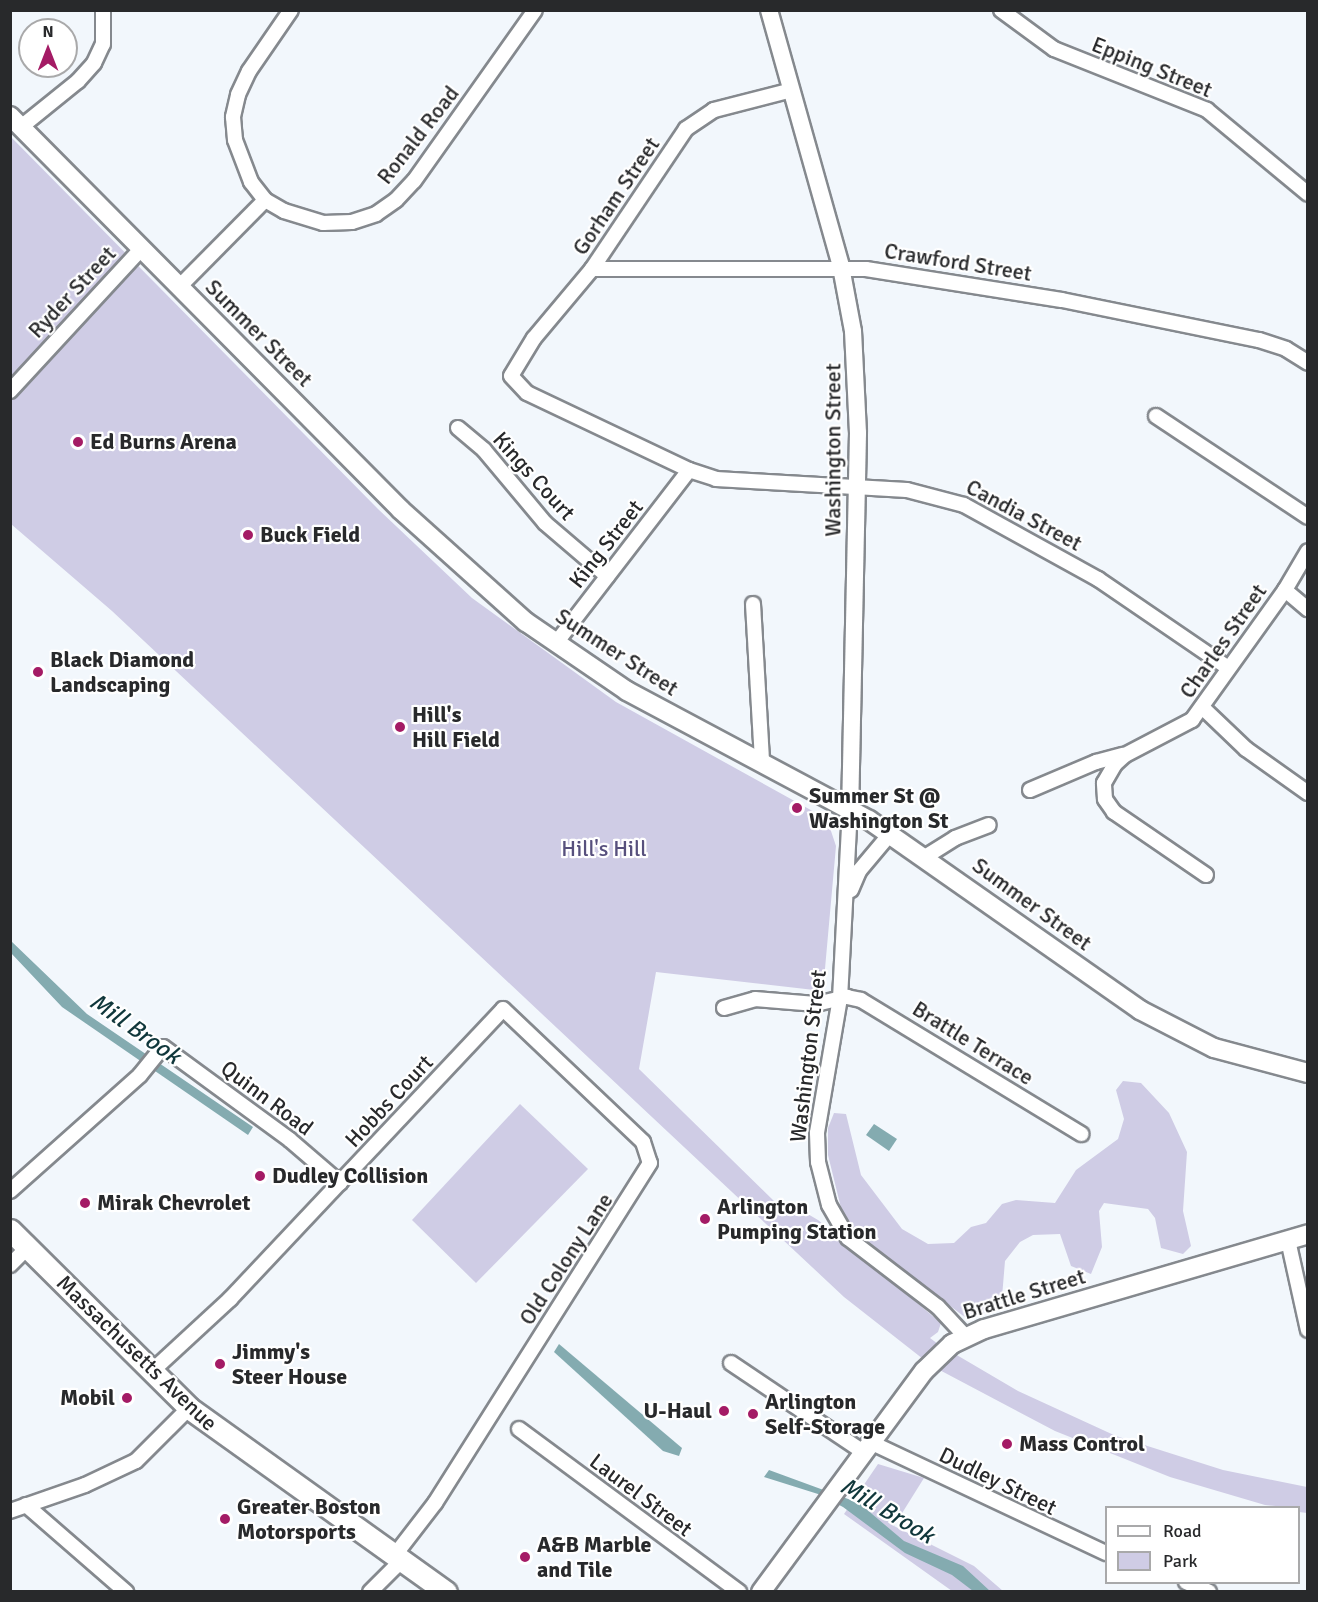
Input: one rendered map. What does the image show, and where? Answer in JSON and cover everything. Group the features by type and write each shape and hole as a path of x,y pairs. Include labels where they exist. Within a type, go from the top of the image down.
{"main road":[{"name":"Summer Street","path":"16,121 178,287 446,553 556,643 627,690 850,808 925,857 1118,995 1163,1023 1242,1058 1308,1073"},
{"name":"Massachusetts Avenue","path":"10,1230 151,1372 189,1407 446,1592"},
{"name":"Brattle Street","path":"761,1592 924,1371 964,1336 1308,1234"}],"street":[{"path":"16,121 78,81 94,63 103,44 103,10"},
{"path":"178,287 265,200 241,161 233,117 249,71 291,10"},
{"name":"Ronald Road","path":"265,200 284,211 323,223 352,222 376,214 414,181 535,10"},
{"name":"Washington Street","path":"769,10 841,267 856,359 857,486 846,901 840,998 817,1132 818,1162 829,1204 854,1244 938,1307 964,1336"},
{"name":"Epping Street","path":"1001,10 1054,49 1207,110 1308,194"},
{"name":"Gorham Street","path":"511,376 534,338 592,269 687,129 714,110 792,90"},
{"name":"Ryder Street","path":"10,391 141,249"},
{"name":"Crawford Street","path":"592,269 841,267 1052,298 1167,321 1272,343 1308,363"},
{"name":"Candia Street","path":"511,376 527,393 689,470 731,482 857,486 929,494 972,509 1098,579 1227,667"},
{"path":"1156,416 1308,517"},
{"name":"Kings Court","path":"458,428 484,450 545,523 607,576"},
{"name":"King Street","path":"556,643 689,470"},
{"name":"Charles Street","path":"1125,755 1192,720 1227,667 1285,590 1308,551"},
{"path":"1285,590 1308,609"},
{"path":"753,604 762,762"},
{"path":"1202,707 1246,749 1308,793"},
{"path":"1030,790 1096,762 1125,755"},
{"path":"1125,755 1106,778 1104,793 1107,804 1128,823 1206,875"},
{"path":"925,857 955,838 989,825"},
{"name":"Washington Street","path":"846,901 859,871 890,834"},
{"path":"724,1008 751,999 816,1004 840,998"},
{"name":"Brattle Terrace","path":"840,998 866,1002 1081,1134"},
{"name":"Hobbs Court","path":"151,1372 230,1299 503,1009"},
{"name":"Old Colony Lane","path":"398,1558 650,1163 643,1142 503,1009"},
{"name":"Quinn Road","path":"10,1191 146,1069 163,1047 290,1140 340,1183"},
{"path":"1288,1240 1308,1330"},
{"path":"10,1265 28,1247"},
{"name":"Dudley Street","path":"731,1363 869,1448 1105,1552"},
{"path":"10,1510 136,1461 189,1407"},
{"name":"Laurel Street","path":"519,1429 740,1592"},
{"path":"26,1505 126,1592"},
{"path":"370,1592 398,1558"},
{"path":"1191,1584 1209,1592"}],"green space":[{"name":"Hill's Hill","path":"10,136 378,509 472,598 616,702 827,819 836,846 823,991 656,972 639,1069 775,1202 794,1206 818,1220 941,1323 938,1332 930,1338 938,1344 1018,1391 1116,1436 1223,1470 1307,1487 1307,1513 1300,1512 1300,1506 1265,1505 1170,1477 1055,1431 932,1366 844,1297 112,611 11,524"},
{"path":"1123,1081 1141,1083 1169,1113 1187,1152 1183,1211 1191,1246 1183,1254 1161,1248 1155,1218 1148,1209 1104,1203 1099,1211 1102,1247 1091,1274 1071,1266 1060,1234 1033,1235 1020,1242 1005,1261 1002,1297 997,1306 979,1316 966,1318 861,1238 843,1216 828,1155 828,1128 834,1113 846,1114 861,1175 902,1229 928,1244 954,1243 971,1227 986,1223 1002,1204 1016,1200 1055,1203 1076,1170 1118,1139 1124,1119 1116,1090"},
{"path":"520,1104 588,1169 476,1283 412,1220"},
{"path":"878,1464 924,1478 894,1526 974,1566 1003,1591 952,1591 844,1514"}],"water":[{"path":"10,940 87,1014 253,1127 248,1135 62,1007 11,953"},
{"path":"874,1124 897,1139 889,1151 866,1135"},
{"path":"559,1344 682,1448 679,1456 663,1451 554,1352"},
{"path":"769,1470 859,1503 904,1541 963,1566 990,1591 973,1591 952,1575 905,1553 843,1507 818,1494 764,1477"}],"place":[{"name":"Ed Burns Arena","path":"78,442"},
{"name":"Buck Field","path":"248,535"},
{"name":"Black Diamond Landscaping","path":"38,672"},
{"name":"Hill's Hill Field","path":"400,727"},
{"name":"Summer St @ Washington St","path":"797,808"},
{"name":"Dudley Collision","path":"260,1176"},
{"name":"Mirak Chevrolet","path":"85,1203"},
{"name":"Arlington Pumping Station","path":"705,1219"},
{"name":"Jimmy's Steer House","path":"220,1364"},
{"name":"Mobil","path":"127,1398"},
{"name":"U-Haul","path":"724,1411"},
{"name":"Arlington Self-Storage","path":"753,1414"},
{"name":"Mass Control","path":"1007,1444"},
{"name":"Greater Boston Motorsports","path":"225,1519"},
{"name":"A&B Marble and Tile","path":"525,1557"}],"water label":[{"name":"Mill Brook","path":"135,1029"},
{"name":"Mill Brook","path":"887,1511"}]}
